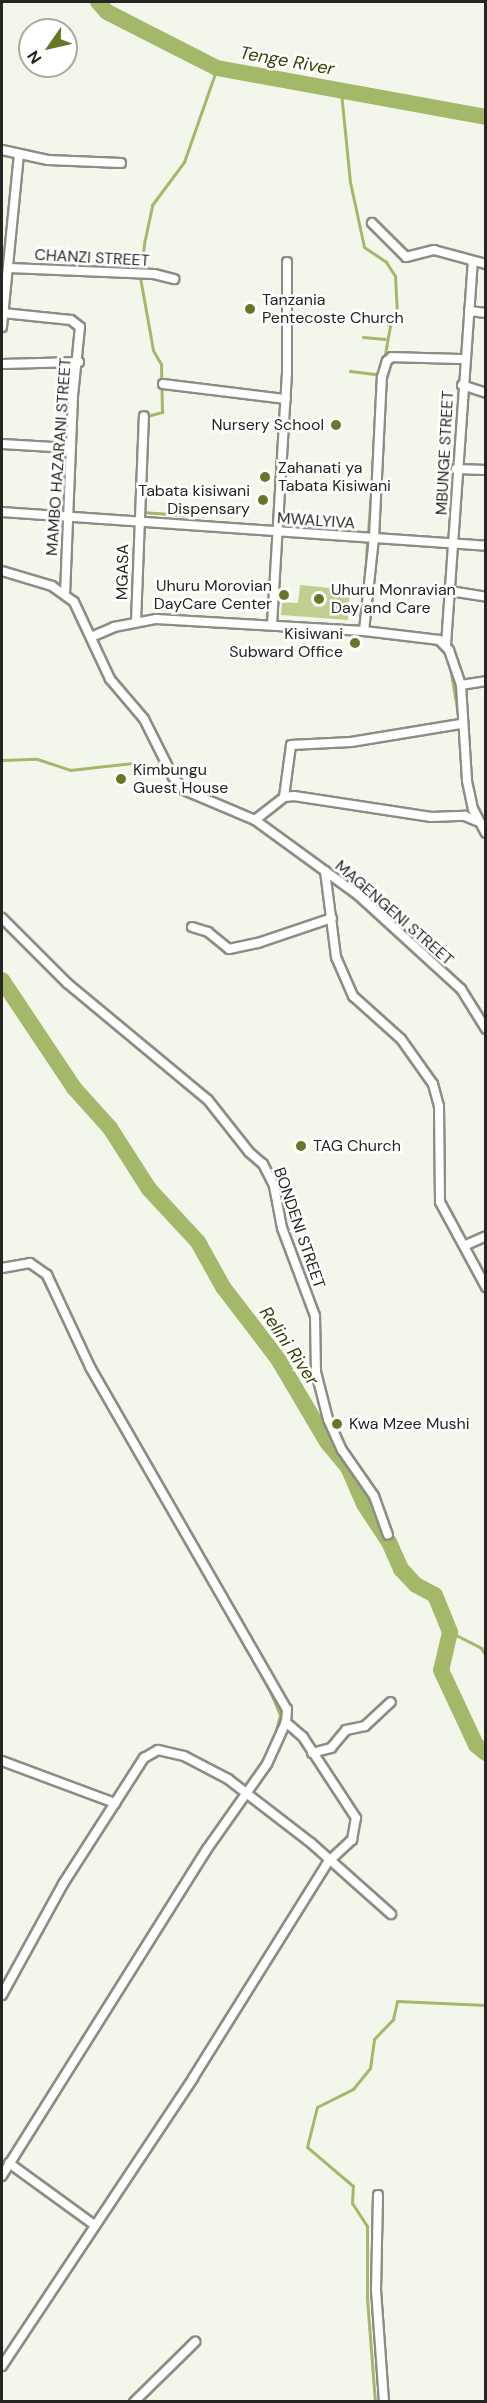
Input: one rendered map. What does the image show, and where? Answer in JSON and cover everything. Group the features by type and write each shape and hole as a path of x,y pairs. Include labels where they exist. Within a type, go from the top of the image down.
{"street":[{"path":"2,150 48,160 121,163"},
{"path":"2,327 19,154"},
{"path":"372,223 408,258 434,250 486,264"},
{"path":"272,625 286,399 287,262"},
{"name":"MBUNGE STREET","path":"446,645 455,545 456,469 473,262"},
{"name":"CHANZI STREET","path":"9,268 141,273 174,279"},
{"path":"469,311 486,313"},
{"name":"MAMBO HAZARANI STREET","path":"3,313 78,324 79,362 70,448 65,592"},
{"path":"364,631 374,538 378,434 387,361 392,357 465,359"},
{"path":"2,364 79,362"},
{"path":"163,384 225,394 286,399"},
{"path":"462,385 486,393"},
{"name":"MGASA","path":"136,622 138,520 144,416"},
{"path":"2,444 70,448"},
{"path":"456,469 486,470"},
{"name":"MWALYIVA","path":"2,512 486,546"},
{"path":"2,571 65,592"},
{"path":"450,591 486,597"},
{"name":"MAGENGENI STREET","path":"65,592 91,637 110,679 144,719 180,785 192,795 255,820 358,895 461,989 486,1029"},
{"path":"91,637 136,622 272,625 414,636 446,645 461,685 461,724 467,781 477,821 486,833"},
{"path":"461,685 486,681"},
{"path":"255,820 284,797 291,745 351,742 461,724"},
{"path":"284,797 447,818 465,816 477,821"},
{"path":"325,871 336,957 353,996 401,1039 433,1083 439,1106 440,1202 466,1245 486,1287"},
{"name":"BONDENI STREET","path":"2,918 67,983 208,1100 249,1152 263,1164 274,1186 282,1228 315,1316 316,1372 328,1419 342,1450 374,1496 388,1535"},
{"path":"192,927 208,932 229,949 258,943 332,918"},
{"path":"466,1245 486,1236"},
{"path":"2,1268 30,1263 47,1275 90,1367 287,1709 286,1722 267,1764 244,1793 2,2176"},
{"path":"312,1753 331,1748 346,1730 364,1726 391,1702"},
{"path":"2,2366 93,2224 193,2078 328,1862 352,1840 356,1818 303,1737 286,1722"},
{"path":"2,1995 63,1884 144,1758 158,1750 166,1750 216,1771 311,1843 328,1862 391,1914"},
{"path":"2,1761 116,1803"},
{"path":"9,2163 93,2224"},
{"path":"378,2194 376,2290 384,2402"},
{"path":"134,2402 195,2342"}],"green space":[{"path":"300,585 350,590 348,620 281,615 282,602 298,603"}],"waterway":[{"name":"Tenge River","path":"98,2 107,12 217,68 486,117"},
{"path":"147,420 147,416 162,412 161,364 153,350 140,277 145,239 152,205 184,162 217,68"},
{"path":"341,92 350,182 364,247 386,262 395,276 397,313 391,320 385,353"},
{"path":"363,337 385,339"},
{"path":"350,371 381,375"},
{"path":"368,532 377,411"},
{"path":"145,476 147,438"},
{"path":"141,512 184,515"},
{"path":"364,597 367,541"},
{"path":"349,634 387,637"},
{"path":"449,661 458,715"},
{"path":"2,760 37,759 70,770 133,763 145,768"},
{"name":"Relini River","path":"2,980 74,1088 110,1128 149,1189 198,1242 223,1287 278,1359 327,1442 348,1467 364,1504 389,1542 401,1569 416,1585 435,1595 450,1632 441,1670 476,1745 486,1753"},
{"path":"40,1274 75,1343"},
{"path":"88,1371 112,1412"},
{"path":"163,1501 269,1689 280,1715 274,1738"},
{"path":"450,1632 481,1648 486,1656"},
{"path":"486,1942 486,1956"},
{"path":"375,2402 367,2298 367,2226 352,2203 353,2186 307,2147 317,2107 353,2089 370,2068 374,2039 393,2019 397,2001 486,2005"}],"place":[{"name":"Tanzania Pentecoste Church","path":"250,309"},
{"name":"Nursery School","path":"336,425"},
{"name":"Zahanati ya Tabata Kisiwani","path":"265,477"},
{"name":"Tabata kisiwani Dispensary","path":"263,500"},
{"name":"Uhuru Morovian DayCare Center","path":"284,595"},
{"name":"Uhuru Monravian Day and Care","path":"319,599"},
{"name":"Kisiwani Subward Office","path":"355,643"},
{"name":"Kimbungu Guest House","path":"121,779"},
{"name":"TAG Church","path":"301,1146"},
{"name":"Kwa Mzee Mushi","path":"337,1424"}]}
